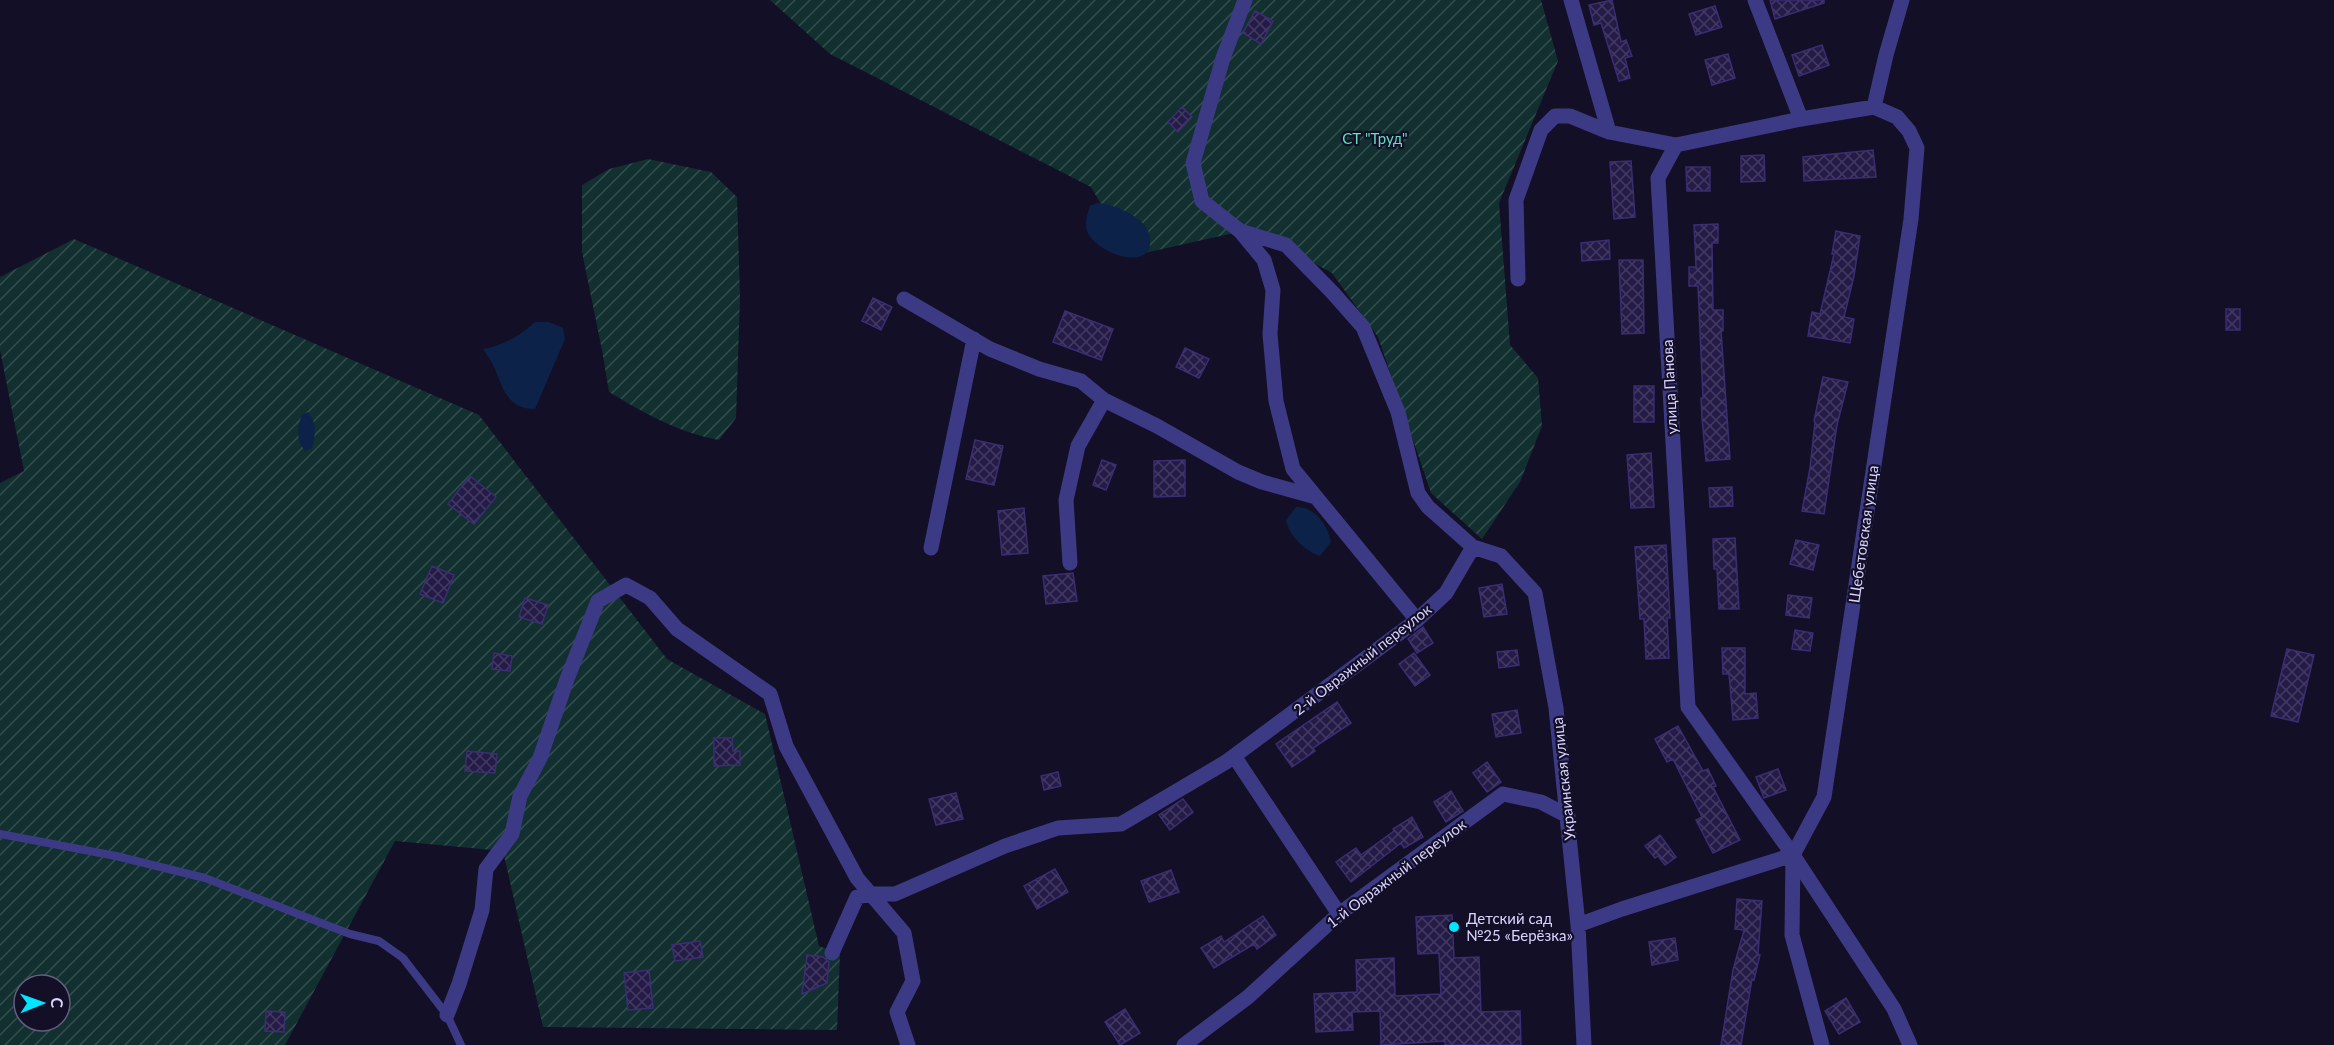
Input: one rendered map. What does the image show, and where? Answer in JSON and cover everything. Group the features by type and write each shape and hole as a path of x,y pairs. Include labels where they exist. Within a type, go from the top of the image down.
{"street":[{"path":"1245,0 1223,58 1193,163 1202,201 1240,231 1264,260 1272,290 1270,333 1276,401 1293,469 1417,620"},
{"path":"1571,0 1609,132"},
{"path":"1755,0 1801,119"},
{"path":"1518,279 1516,200 1540,130 1555,116 1570,116 1609,132 1676,145 1801,119 1874,107 1902,0"},
{"name":"Щебетовская улица","path":"1822,1045 1792,935 1793,855 1824,797 1911,219 1917,148 1909,131 1897,117 1874,107"},
{"name":"улица Панова","path":"1676,145 1658,178 1688,707 1793,855 1894,1009 1910,1045"},
{"path":"1240,231 1286,245 1363,327 1398,412 1418,493 1428,507 1473,547"},
{"path":"904,299 990,349 1039,369 1081,381 1104,400 1157,426 1238,472 1262,482 1316,497"},
{"path":"931,548 974,339"},
{"path":"1070,563 1066,500 1078,446 1104,400"},
{"name":"2-й Овражный переулок","path":"872,894 895,894 1005,846 1058,828 1121,824 1233,756 1417,620 1446,593 1473,547"},
{"name":"Украинская улица","path":"1473,547 1501,556 1535,593 1556,708 1568,816 1578,925 1584,1045"},
{"path":"447,1015 482,910 486,869 512,834 520,796 540,758 567,679 598,601 626,585 650,598 676,628 770,694 786,746 857,878 904,933 913,981 897,1012 908,1045"},
{"path":"1233,756 1339,914"},
{"name":"1-й Овражный переулок","path":"1184,1045 1248,997 1339,914 1503,794 1541,802 1568,816"},
{"path":"1578,925 1793,855"},
{"path":"832,953 857,897 872,894"}],"lane":[{"path":"0,834 116,856 205,878 350,934 379,941 404,958 447,1015 461,1045"}],"green space":[{"name":"СТ \"Труд\"","path":"770,0 1541,0 1558,61 1499,203 1510,345 1538,378 1542,426 1520,482 1482,539 1431,493 1378,337 1332,273 1252,229 1131,256 1091,187 830,54"},
{"path":"648,159 711,172 737,197 740,297 736,418 719,440 676,427 649,415 609,392 582,252 582,185 609,169"},
{"path":"74,239 479,415 667,659 765,714 819,946 840,954 837,1030 543,1027 503,851 395,841 285,1045 0,1045 0,483 24,471 0,350 0,277"}],"water":[{"path":"1097,203 1121,209 1138,219 1148,231 1150,248 1148,251 1133,258 1124,257 1098,245 1086,227 1090,206"},
{"path":"535,322 549,322 563,328 565,339 535,409 518,406 508,397 483,349 511,339"},
{"path":"308,412 313,421 315,433 312,448 305,451 300,442 298,429 302,415"},
{"path":"1296,507 1314,513 1327,529 1331,542 1320,556 1303,547 1290,532 1286,520"}],"building":[{"path":"1612,0 1621,42 1626,40 1632,56 1625,58 1630,78 1619,81 1601,23 1594,25 1589,5"},
{"path":"1770,0 1824,0 1824,3 1775,19"},
{"path":"1715,6 1722,27 1696,35 1689,14"},
{"path":"1255,11 1273,21 1261,44 1243,33"},
{"path":"1822,45 1829,65 1799,76 1792,55"},
{"path":"1728,54 1735,78 1712,85 1705,60"},
{"path":"1182,107 1192,117 1178,132 1168,122"},
{"path":"1873,150 1876,177 1804,181 1803,157"},
{"path":"1764,155 1765,181 1741,182 1741,156"},
{"path":"1631,161 1635,217 1614,219 1610,162"},
{"path":"1686,167 1710,167 1710,191 1687,191"},
{"path":"1718,224 1718,243 1712,243 1713,310 1723,310 1723,331 1721,331 1730,459 1706,461 1701,398 1703,398 1698,286 1689,286 1689,267 1696,267 1694,225"},
{"path":"1836,231 1860,236 1854,276 1844,317 1854,319 1850,343 1808,336 1812,312 1820,314 1834,254 1832,254"},
{"path":"1609,240 1610,259 1582,261 1581,243"},
{"path":"1619,260 1643,260 1644,333 1622,334"},
{"path":"873,298 892,307 881,330 862,321"},
{"path":"2226,309 2240,309 2240,330 2226,330"},
{"path":"1065,311 1113,329 1101,360 1053,342"},
{"path":"1185,348 1209,359 1199,378 1176,367"},
{"path":"1823,377 1848,382 1837,425 1824,514 1802,511 1810,468 1814,421"},
{"path":"1634,386 1654,386 1654,422 1634,422"},
{"path":"975,440 1003,446 994,485 966,479"},
{"path":"1651,453 1654,507 1631,508 1627,455"},
{"path":"1102,460 1116,465 1106,490 1093,485"},
{"path":"1185,460 1185,496 1154,497 1154,461"},
{"path":"470,476 496,497 474,524 448,504"},
{"path":"1732,487 1733,506 1710,507 1709,488"},
{"path":"1024,508 1028,553 1002,555 998,511"},
{"path":"1735,538 1739,609 1719,609 1713,539"},
{"path":"1796,540 1819,545 1813,570 1790,564"},
{"path":"1666,545 1670,618 1667,618 1669,658 1646,659 1644,619 1640,619 1635,547"},
{"path":"432,566 454,575 443,603 420,594"},
{"path":"1073,573 1077,601 1046,604 1043,576"},
{"path":"1502,584 1507,614 1484,617 1479,588"},
{"path":"1788,595 1812,598 1809,618 1786,615"},
{"path":"525,598 548,605 542,624 519,617"},
{"path":"1423,627 1433,643 1417,653 1408,639"},
{"path":"1795,630 1813,633 1810,651 1792,649"},
{"path":"1722,648 1745,648 1745,694 1756,693 1758,718 1733,720 1729,674 1723,674"},
{"path":"2287,649 2314,655 2298,722 2271,716"},
{"path":"1517,650 1519,665 1499,668 1497,652"},
{"path":"494,653 512,656 510,671 492,669"},
{"path":"1414,653 1430,675 1415,686 1399,664"},
{"path":"1337,702 1351,723 1313,748 1315,751 1292,767 1276,744"},
{"path":"1517,710 1521,733 1496,737 1492,714"},
{"path":"1678,726 1703,771 1708,769 1716,786 1713,787 1740,840 1713,853 1696,820 1702,817 1673,759 1667,762 1655,739"},
{"path":"714,738 732,738 733,751 740,751 740,765 714,766"},
{"path":"467,751 497,754 495,773 465,771"},
{"path":"1487,762 1501,782 1487,792 1473,773"},
{"path":"1778,769 1786,790 1764,798 1756,777"},
{"path":"1058,772 1061,786 1044,790 1041,776"},
{"path":"1451,791 1463,811 1446,822 1434,802"},
{"path":"956,793 963,819 936,825 929,799"},
{"path":"1183,799 1193,812 1170,830 1159,815"},
{"path":"1412,817 1423,837 1404,848 1401,843 1351,882 1336,862 1356,848 1361,855"},
{"path":"1660,835 1676,857 1665,865 1658,856 1655,858 1645,846"},
{"path":"1055,869 1068,892 1037,909 1024,886"},
{"path":"1171,870 1179,892 1149,902 1141,881"},
{"path":"1737,899 1762,901 1758,954 1760,955 1754,980 1752,979 1741,1045 1721,1045 1733,970 1744,930 1735,929"},
{"path":"1452,915 1454,958 1479,957 1481,1012 1520,1011 1521,1045 1445,1045 1445,1041 1381,1045 1380,1011 1352,1012 1353,1030 1316,1032 1314,994 1357,992 1356,960 1394,958 1395,996 1441,994 1439,953 1418,954 1416,917"},
{"path":"1263,916 1276,935 1257,949 1254,944 1214,968 1201,948 1221,936 1224,942"},
{"path":"1675,938 1678,960 1652,965 1649,942"},
{"path":"700,941 703,957 675,961 672,945"},
{"path":"807,955 823,957 829,962 827,983 802,994"},
{"path":"649,970 653,1008 628,1010 624,973"},
{"path":"1846,998 1860,1022 1839,1034 1825,1011"},
{"path":"1125,1009 1140,1033 1120,1045 1105,1022"},
{"path":"266,1011 285,1012 284,1032 265,1031"}],"place":[{"name":"Детский сад №25 «Берёзка»","path":"1454,927"}]}
